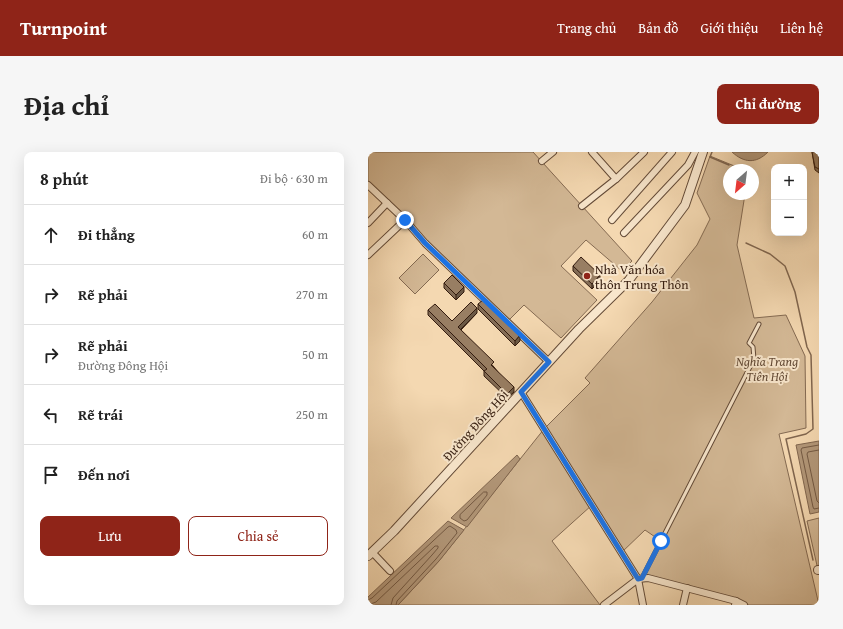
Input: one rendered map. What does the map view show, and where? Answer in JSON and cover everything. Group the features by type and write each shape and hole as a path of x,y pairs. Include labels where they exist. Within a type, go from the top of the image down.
{"street":[{"path":"542,162 553,152"},
{"path":"592,152 616,179"},
{"path":"582,206 616,179 644,152"},
{"path":"612,220 672,152"},
{"path":"624,233 688,165 694,152"},
{"name":"Đường Đông Hội","path":"370,554 394,532 521,392 527,382 549,362 579,329 629,280 685,205 703,152"},
{"path":"369,188 405,220 425,243 549,362"},
{"path":"368,224 387,203"},
{"path":"368,255 405,220"},
{"path":"521,392 640,578 643,605"},
{"path":"370,554 390,571"},
{"path":"604,605 640,578 648,578 687,588 744,605"},
{"path":"683,605 687,588"}],"lane":[{"path":"640,578 754,359 754,347 749,343 759,324"}],"green space":[{"path":"368,152 533,152 632,261 622,271 586,240 561,266 597,300 561,338 524,305 507,322 368,186"},
{"name":"Nghĩa Trang Tiên Hội","path":"710,156 729,164 723,164 723,200 744,200 737,245 754,318 786,315 805,356 806,428 779,434 819,605 744,605 642,578 661,541 645,530 621,553 592,505 552,541 600,605 398,605 439,561 544,429 590,383 585,378 652,302 697,245 710,219 697,193"},
{"path":"423,254 439,270 415,294 399,278"},
{"path":"819,518 819,570 818,570 807,521"}],"water":[{"path":"732,152 768,152 759,159 750,161 736,156"},
{"path":"819,441 819,512 810,514 796,445"},
{"path":"517,455 520,459 467,527 451,518"},
{"path":"448,521 464,530 439,561 398,605 368,605 368,597"}],"building":[{"path":"812,152 819,152 819,169 815,167"},
{"name":"Nhà Văn hóa thôn Trung Thôn","path":"581,257 600,275 592,284 573,266"},
{"path":"452,275 464,287 456,295 444,283"},
{"path":"483,300 520,335 515,341 478,304"},
{"path":"471,302 477,308 458,327 494,362 491,365 514,387 507,394 484,371 487,369 428,310 435,304 452,321"}],"waterway":[{"path":"712,152 710,157 727,164"},
{"path":"746,243 770,254 785,266 795,292 807,347 811,355 813,429 806,434 786,439 813,560"}],"place":[{"name":"Nhà Văn hóa thôn Trung Thôn","path":"587,276"}],"route":[{"path":"405,220 425,243 549,362 521,392 638,579 642,578 661,541"}]}
